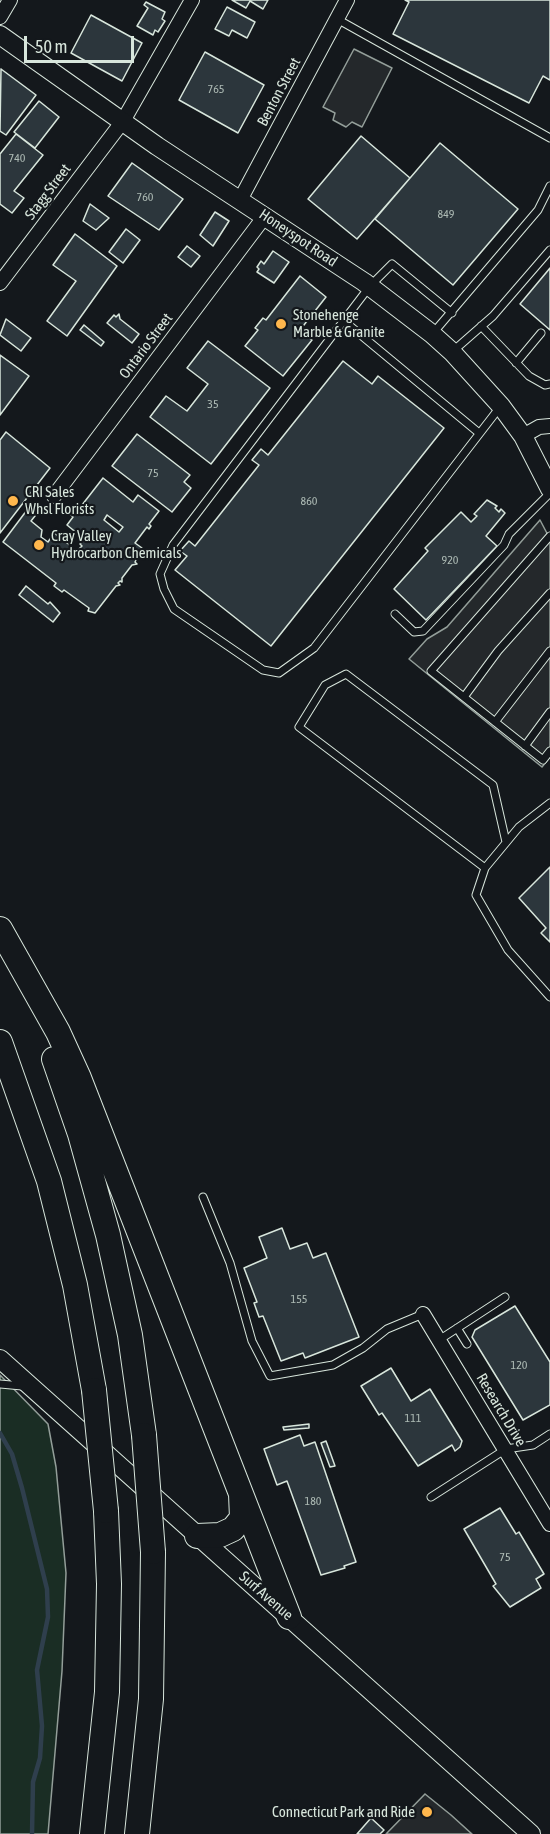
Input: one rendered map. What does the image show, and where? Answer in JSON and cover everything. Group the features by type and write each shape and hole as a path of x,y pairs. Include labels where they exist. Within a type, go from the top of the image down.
{"highway":[{"path":"0,931 47,1041 95,1184 120,1285 144,1435 153,1552 151,1699 137,1834"},
{"path":"0,931 58,1032 79,1078 289,1617"},
{"path":"0,1042 49,1181 75,1285 94,1390 106,1510 109,1584 107,1692 92,1834"},
{"path":"197,1536 220,1535 233,1529 242,1518 241,1491"}],"main road":[{"name":"Honeyspot Road","path":"0,35 123,121 370,286 432,334 453,352 501,406 523,436 550,489"},
{"name":"Surf Avenue","path":"0,1359 531,1834"}],"street":[{"path":"0,17 10,0"},
{"name":"Stagg Street","path":"0,283 123,121 192,0"},
{"name":"Benton Street","path":"240,200 347,0"},
{"name":"Ontario Street","path":"54,496 265,216"},
{"path":"523,436 539,427 550,426"},
{"name":"Research Drive","path":"423,1314 550,1524"}],"lane":[{"path":"337,19 550,138"},
{"path":"432,334 538,210 550,186"},
{"path":"453,352 481,326 550,250"},
{"path":"452,313 392,264 370,286 173,545 160,574 164,589 174,609 262,670 279,673 314,648 501,406"},
{"path":"344,321 479,433"},
{"path":"481,326 529,376 545,385 550,384"},
{"path":"516,363 541,333"},
{"path":"394,614 414,632 423,631 504,545 509,534 550,493"},
{"path":"550,536 431,670 543,760 550,751"},
{"path":"464,697 498,651 550,592"},
{"path":"495,722 550,651"},
{"path":"485,868 299,727 326,685 346,674 493,785 506,843"},
{"path":"525,746 550,712"},
{"path":"550,802 519,827 485,868 476,895 508,950 550,997"},
{"path":"203,1197 230,1263 252,1341 270,1376 333,1365 363,1348 387,1329 423,1314"},
{"path":"439,1340 505,1296"},
{"path":"457,1328 467,1344"},
{"path":"0,1384 31,1387"},
{"path":"431,1497 506,1449 533,1445 550,1434"}],"green space":[{"path":"0,1375 48,1424 56,1467 66,1573 62,1671 48,1834 0,1834"}],"shaded area":[{"path":"354,49 392,68 362,127 352,122 346,127 333,120 335,113 323,107"},
{"path":"540,520 550,539 550,757 542,767 409,659 427,639 447,627"},
{"name":"Connecticut Park and Ride","path":"425,1794 451,1815 472,1834 386,1834"}],"building":[{"path":"232,0 268,0 263,9 250,1 246,8"},
{"path":"405,0 550,0 550,80 543,76 529,103 393,34 409,2"},
{"path":"146,2 165,12 162,19 165,21 158,32 155,30 153,35 137,26 148,8 144,5"},
{"path":"227,7 255,22 247,38 232,30 229,36 215,29"},
{"path":"91,15 142,43 122,81 71,53"},
{"path":"205,52 264,85 238,133 179,100"},
{"path":"1,69 36,95 6,135 0,131"},
{"path":"39,101 59,117 35,148 14,132"},
{"path":"16,134 43,155 14,191 24,198 12,213 0,204 0,154"},
{"path":"361,136 410,178 357,239 308,199"},
{"path":"440,143 518,209 453,285 375,219"},
{"path":"132,163 183,199 159,230 108,196"},
{"path":"90,204 109,218 96,230 83,221"},
{"path":"215,212 229,221 213,246 200,235"},
{"path":"126,229 140,240 123,263 109,252"},
{"path":"75,234 117,266 67,336 47,321 76,281 53,265"},
{"path":"187,246 200,256 191,267 178,257"},
{"path":"273,251 289,262 274,283 257,272 261,261 264,264"},
{"path":"550,268 550,330 520,304"},
{"name":"Stonehenge Marble & Granite","path":"300,276 326,297 300,330 312,340 283,376 245,346 258,330 255,328 263,318 266,320"},
{"path":"119,314 120,319 139,334 132,343 107,323 114,315 116,317"},
{"path":"6,319 31,338 21,351 0,335"},
{"path":"84,325 104,342 101,346 80,330"},
{"path":"208,341 270,388 211,464 150,417 166,396 187,411 208,384 187,368"},
{"path":"0,355 29,376 0,415"},
{"path":"343,361 372,384 378,376 444,428 271,646 175,570 187,556 180,551 189,541 195,546 259,465 252,460 261,449 268,455"},
{"name":"CRI Sales Whsl Florists","path":"6,432 50,468 0,533 0,440"},
{"path":"137,434 190,475 184,482 191,488 172,512 112,466"},
{"name":"Cray Valley Hydrocarbon Chemicals","path":"103,478 133,502 138,495 159,511 149,524 151,526 149,529 147,527 135,543 142,548 135,562 137,564 132,565 122,578 122,582 118,583 120,585 116,586 95,613 88,611 89,608 64,590 62,592 54,586 56,583 3,542 27,510 35,516 31,521 42,530 41,537 48,542 54,533 71,546 64,555 69,559 82,546 80,544 84,539 67,525 73,517 71,515 75,514","holes":["107,515 123,527 119,532 104,520"]},
{"path":"487,500 497,506 495,508 499,512 501,509 505,513 486,536 497,546 426,620 394,589 428,551 425,548 461,512 471,522 477,516 474,514"},
{"path":"26,586 48,604 50,602 60,613 53,622 19,595"},
{"path":"550,867 550,942 541,933 546,928 519,898"},
{"path":"282,1228 290,1249 307,1243 313,1258 326,1253 359,1337 305,1358 303,1353 281,1361 263,1316 259,1317 254,1303 257,1302 244,1268 267,1258 259,1237"},
{"path":"515,1306 550,1362 550,1405 523,1420 472,1337 475,1330"},
{"path":"391,1368 411,1401 430,1389 462,1441 460,1447 455,1451 452,1445 418,1466 382,1413 379,1415 361,1386"},
{"path":"309,1424 309,1428 284,1430 283,1427"},
{"path":"300,1435 304,1446 315,1442 356,1562 321,1575 287,1481 277,1485 264,1449"},
{"path":"326,1441 335,1466 330,1467 321,1443"},
{"path":"500,1508 516,1534 519,1532 544,1574 536,1579 541,1588 510,1607 493,1586 496,1584 464,1529"},
{"path":"371,1818 384,1830 380,1834 357,1834"}],"waterway":[{"path":"0,1433 12,1454 47,1589 48,1617 37,1670 42,1726 40,1758 33,1782 32,1834"}],"place":[{"name":"Stonehenge Marble & Granite","path":"281,324"},
{"name":"CRI Sales Whsl Florists","path":"13,501"},
{"name":"Cray Valley Hydrocarbon Chemicals","path":"39,545"},
{"name":"Connecticut Park and Ride","path":"427,1812"}]}
